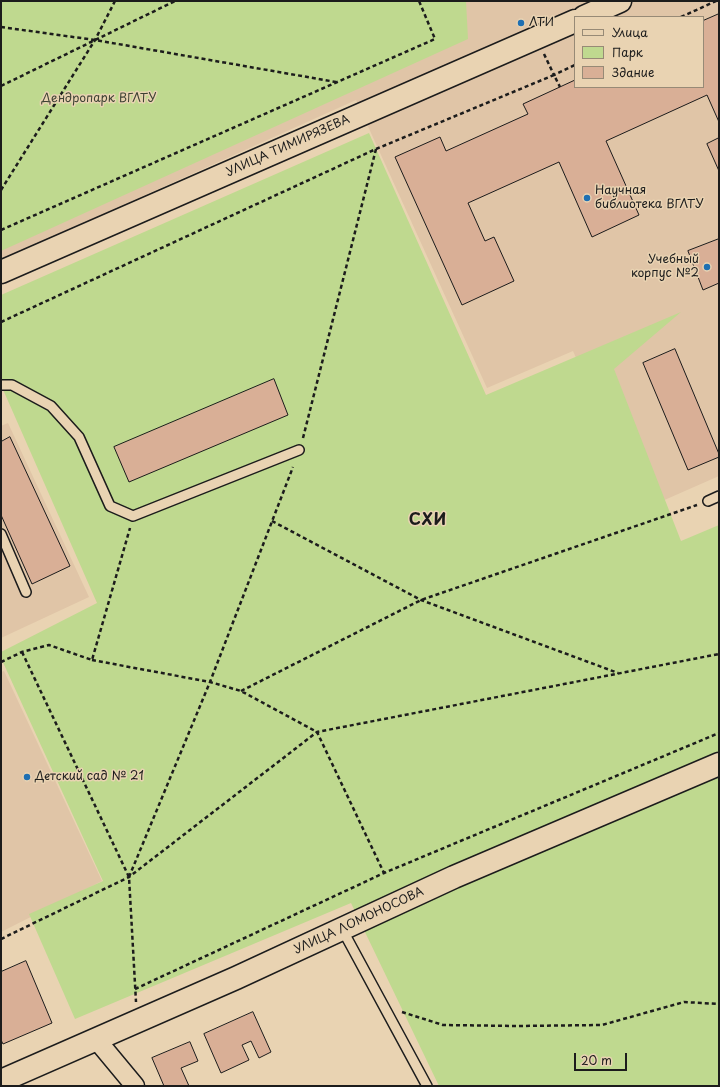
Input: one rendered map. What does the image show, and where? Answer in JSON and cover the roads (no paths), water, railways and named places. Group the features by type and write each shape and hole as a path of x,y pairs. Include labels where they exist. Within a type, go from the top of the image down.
{"main road":[{"path":"586,16 620,1"},
{"name":"УЛИЦА ТИМИРЯЗЕВА","path":"1,272 574,21"},
{"name":"УЛИЦА ЛОМОНОСОВА","path":"1,1081 138,1021 454,877 719,764"}],"street":[{"path":"96,1039 135,1086"}],"lane":[{"path":"1,384 12,385 51,406 79,437 110,506 133,516 299,450"},
{"path":"708,501 719,496"},
{"path":"1,534 26,592"},
{"path":"342,929 427,1086"}],"place":[{"name":"ЛТИ","path":"521,23"},
{"name":"Научная библиотека ВГЛТУ","path":"587,198"},
{"name":"Учебный корпус №2","path":"707,267"},
{"name":"Детский сад № 21","path":"27,777"}],"district":[{"name":"СХИ","path":"428,521"}],"park label":[{"name":"Дендропарк ВГЛТУ","path":"99,99"}]}
